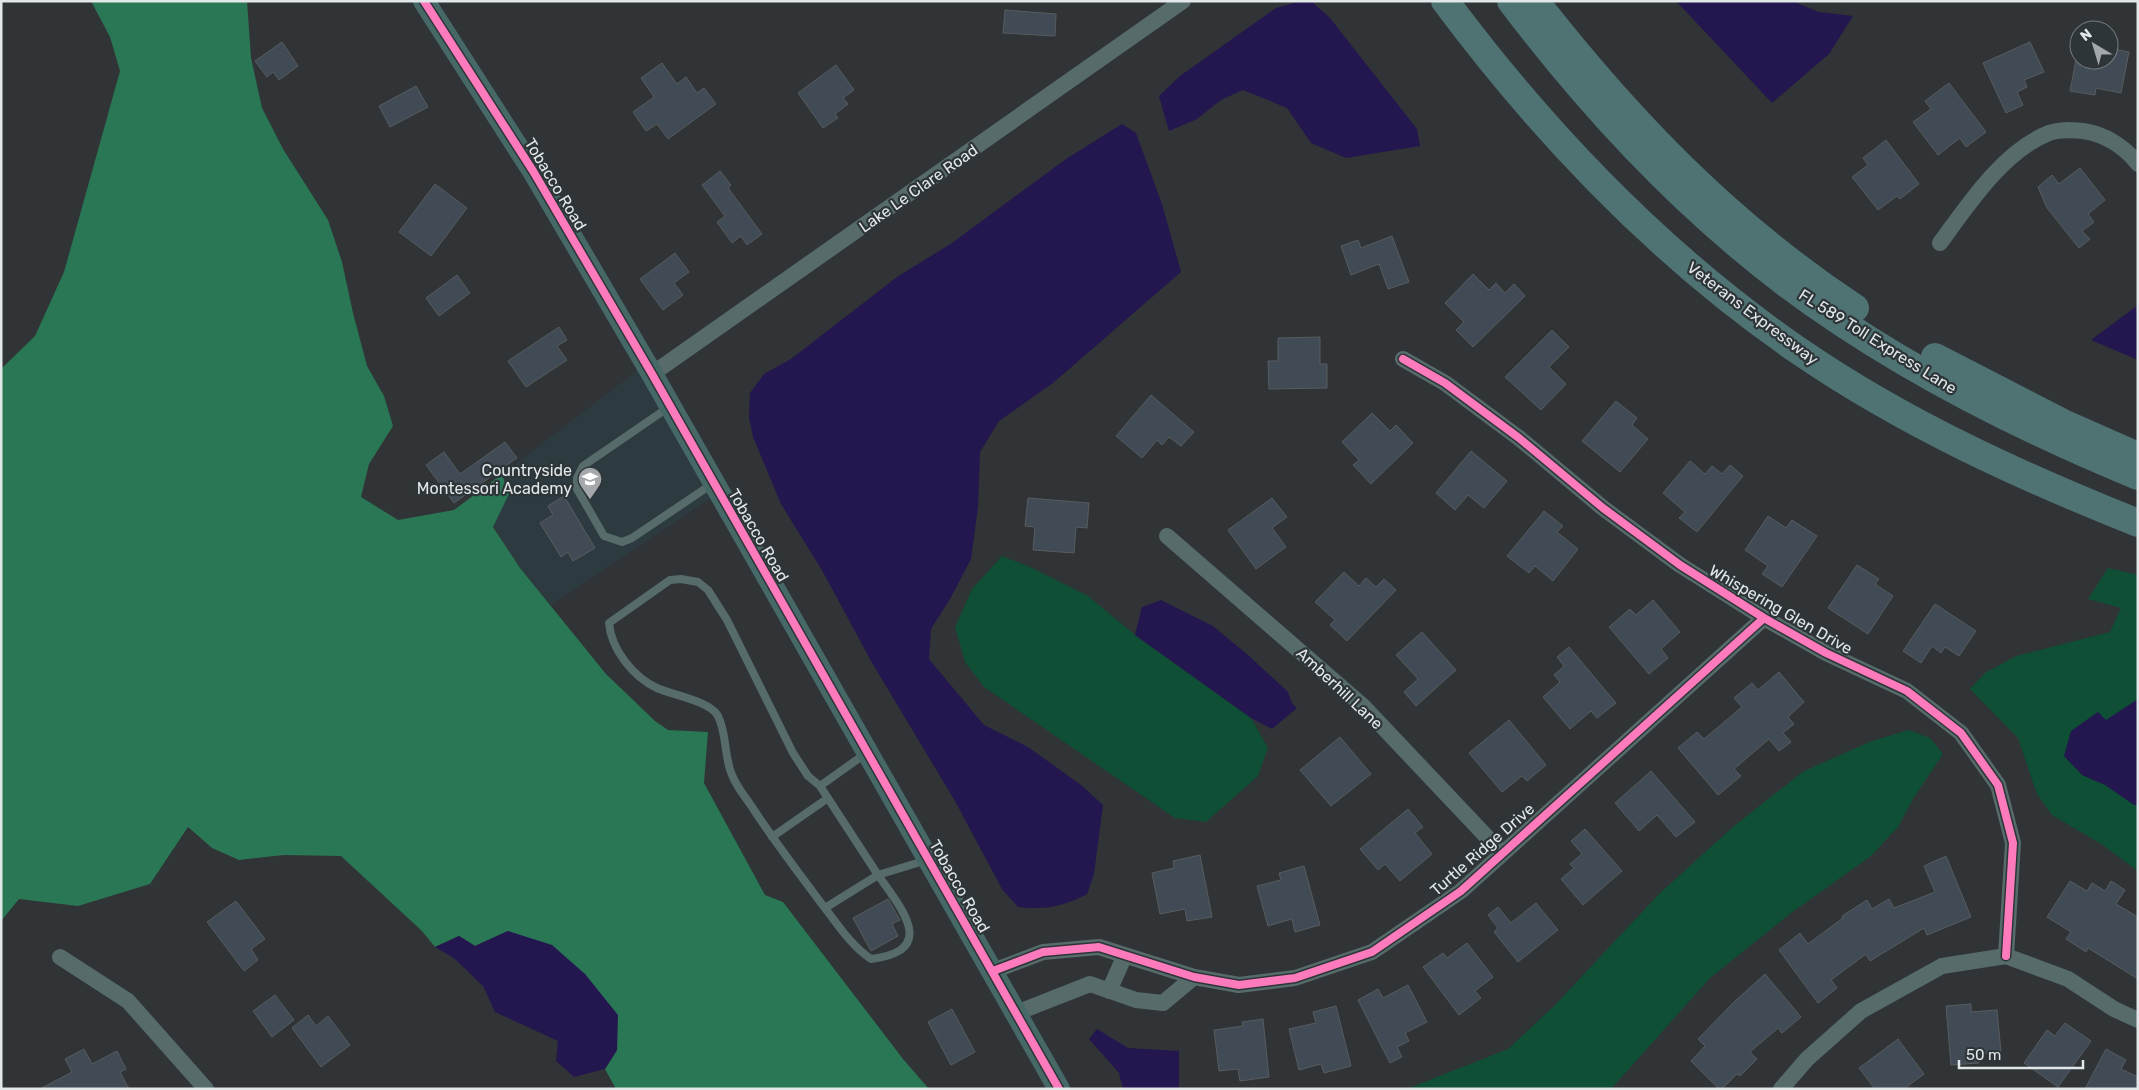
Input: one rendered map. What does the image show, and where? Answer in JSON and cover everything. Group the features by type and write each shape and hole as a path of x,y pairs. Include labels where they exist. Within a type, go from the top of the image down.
{"highway":[{"name":"Veterans Expressway","path":"1445,1 1530,109 1573,156 1624,207 1743,310 1799,351 1870,396 1935,433 2075,498 2138,523"},
{"name":"FL 589 Toll Express Lane","path":"1511,1 1585,94 1649,163 1713,222 1787,284 1838,320 1960,393 2065,446 2138,476"},
{"path":"1535,1 1586,66 1666,154 1751,231 1800,269 1895,335 1957,370 2063,423 2138,456"}],"street":[{"name":"Tobacco Road","path":"424,1 533,171 652,374 1059,1089"},
{"name":"Lake Le Clare Road","path":"652,374 1183,1"},
{"path":"1940,243 1988,180 2030,144 2050,132 2068,130 2092,132 2122,147 2138,164"},
{"name":"Whispering Glen Drive","path":"1403,359 1445,383 1504,427 1603,508 1680,565 1764,618 1826,653 1907,691 1961,733 1998,785 2013,843 2006,956"},
{"name":"Amberhill Lane","path":"1167,536 1363,706 1502,853"},
{"name":"Turtle Ridge Drive","path":"992,971 1043,952 1099,946 1194,976 1238,985 1295,978 1372,952 1461,891 1764,618"},
{"path":"1108,990 1125,955"},
{"path":"1781,1089 1806,1059 1861,1012 1942,966 2006,956 2068,979 2114,1009 2138,1020"},
{"path":"60,957 128,1001 206,1089"},
{"path":"1016,1013 1090,984 1136,1000 1163,1003 1194,976"}],"lane":[{"path":"670,406 583,466 577,478 577,489 604,536 622,542 632,538 714,483"},
{"path":"681,579 698,582 708,590 727,620 793,753 808,776 820,786 828,798 908,919 910,936 904,950 891,957 871,959 857,949 772,837 732,778 726,760 718,717 712,710 701,704 655,687 635,671 616,649 610,635 609,623 670,580 681,579"},
{"path":"820,786 868,752"},
{"path":"772,837 828,798"},
{"path":"826,908 878,876 929,860"}],"shaded area":[{"path":"1301,1 1311,1 1330,18 1417,129 1420,146 1346,158 1311,143 1287,108 1243,90 1221,100 1197,119 1169,131 1159,96 1180,76 1276,8"},
{"path":"1676,1 1792,1 1819,12 1853,16 1829,54 1772,103"},
{"path":"1122,124 1136,133 1162,204 1181,272 1053,383 999,421 980,452 978,507 971,559 950,599 931,629 929,659 984,725 1028,747 1081,785 1103,805 1094,874 1087,894 1070,902 1054,906 1037,908 1018,907 1002,889 955,801 871,661 823,572 781,504 753,437 749,417 750,393 764,374 791,359 897,277 952,243 1066,159"},
{"path":"2138,305 2138,360 2091,340"},
{"path":"655,357 725,489 551,605 520,568 493,526 509,494 502,474"},
{"path":"1161,600 1213,626 1288,692 1292,703 1297,708 1272,729 1251,718 1135,635 1142,607"},
{"path":"2138,699 2138,805 2134,805 2105,785 2082,775 2064,756 2071,731 2098,712 2106,720"},
{"path":"508,931 552,945 585,974 618,1015 617,1050 605,1069 574,1077 556,1061 558,1041 495,1012 483,986 455,959 435,947 459,936 475,946"},
{"path":"1097,1029 1128,1048 1179,1051 1179,1089 1123,1089 1119,1073 1089,1039"}],"green space":[{"path":"91,1 247,1 251,58 262,108 283,149 328,220 342,262 367,366 384,396 393,426 369,464 361,497 398,520 454,510 502,474 509,494 493,527 520,568 606,674 655,721 668,730 708,732 704,783 765,895 783,902 903,1059 929,1089 616,1089 605,1069 617,1050 508,931 475,946 459,936 435,947 422,931 341,856 284,855 239,860 212,848 188,827 150,884 78,906 19,899 1,921 1,369 35,336 64,272 120,71 110,37"},
{"path":"1002,556 1030,567 1088,596 1135,635 1251,718 1268,748 1258,776 1206,822 1175,818 984,687 965,662 955,627 972,589"},
{"path":"2108,568 2138,575 2138,871 2101,844 2052,815 2037,794 2018,738 1970,689 1985,673 2016,656 2110,632 2121,608 2088,599"},
{"path":"1909,730 1930,738 1943,754 1913,799 1898,827 1871,856 1791,913 1710,978 1611,1089 1407,1089 1508,1049 1554,1006 1659,894 1734,826 1804,771 1872,741"}],"building":[{"path":"1005,10 1056,14 1055,36 1003,33"},
{"path":"282,42 298,66 279,80 273,72 267,77 255,61"},
{"path":"2030,42 2044,72 2024,80 2027,87 2017,92 2023,105 2006,113 1983,63"},
{"path":"2119,50 2129,52 2121,93 2096,88 2095,95 2070,91 2074,70 2119,70"},
{"path":"662,63 677,84 686,77 697,93 704,88 716,104 668,139 657,124 646,131 633,112 654,97 641,78"},
{"path":"836,65 854,90 843,98 848,104 835,114 838,118 823,128 798,93"},
{"path":"1949,83 1986,132 1966,147 1960,138 1938,155 1913,122 1931,109 1925,101"},
{"path":"416,86 428,107 390,127 379,106"},
{"path":"1886,140 1919,184 1900,199 1897,196 1878,210 1852,177 1868,165 1863,158"},
{"path":"2080,168 2105,200 2088,214 2094,222 2082,231 2090,239 2079,248 2047,208 2038,187 2052,175 2059,184"},
{"path":"720,171 731,185 728,188 762,234 747,245 741,236 732,243 717,222 725,216 702,185"},
{"path":"435,184 467,208 431,256 399,232"},
{"path":"1392,236 1409,282 1388,289 1379,264 1351,275 1341,246 1358,240 1361,248"},
{"path":"675,253 689,272 674,283 683,295 663,310 640,279"},
{"path":"1473,274 1489,290 1496,283 1505,293 1514,284 1525,296 1473,347 1456,330 1464,322 1445,303"},
{"path":"457,275 470,293 439,316 426,298"},
{"path":"559,327 567,340 557,346 567,360 526,387 508,361"},
{"path":"1552,330 1569,347 1549,367 1566,384 1541,410 1505,377"},
{"path":"1320,337 1320,364 1327,364 1327,388 1269,389 1268,361 1278,361 1278,338"},
{"path":"1151,395 1194,432 1181,446 1169,437 1162,445 1157,440 1142,458 1116,436"},
{"path":"1616,401 1637,418 1632,425 1648,439 1620,472 1582,441"},
{"path":"1372,413 1390,431 1396,425 1413,443 1371,484 1353,465 1359,460 1342,442"},
{"path":"505,442 517,458 454,503 426,465 444,452 460,474"},
{"path":"1471,451 1507,481 1484,508 1468,495 1455,510 1436,493"},
{"path":"1690,461 1705,474 1712,466 1722,474 1730,465 1743,476 1697,532 1679,518 1685,512 1663,493"},
{"path":"564,496 595,548 573,561 568,552 561,557 540,523 553,515 548,506"},
{"path":"1028,498 1089,503 1087,528 1076,527 1074,553 1033,550 1035,527 1025,526"},
{"path":"1272,498 1287,517 1272,528 1286,547 1256,569 1228,530"},
{"path":"1544,511 1563,526 1557,532 1578,549 1553,581 1535,566 1529,573 1507,556"},
{"path":"1768,516 1786,528 1792,520 1817,536 1782,587 1762,574 1768,566 1745,550"},
{"path":"1857,565 1879,579 1875,584 1893,596 1868,634 1828,608"},
{"path":"1344,572 1359,586 1366,578 1376,587 1384,579 1396,590 1347,641 1330,625 1335,620 1315,602"},
{"path":"1653,600 1680,632 1661,649 1668,658 1649,674 1609,627 1630,609 1636,615"},
{"path":"1935,604 1976,631 1959,656 1945,647 1941,653 1932,646 1921,663 1903,651"},
{"path":"1422,632 1456,670 1416,706 1404,692 1418,679 1396,655"},
{"path":"1569,647 1616,703 1597,718 1591,711 1570,729 1543,697 1560,682 1554,675 1564,666 1557,657"},
{"path":"1779,672 1804,702 1788,717 1794,724 1783,733 1791,742 1779,751 1769,739 1734,769 1741,776 1718,795 1678,748 1697,732 1704,739 1742,707 1734,698 1752,683 1758,690"},
{"path":"1509,720 1546,765 1527,781 1522,776 1502,792 1469,753"},
{"path":"1340,737 1371,774 1331,806 1300,770"},
{"path":"1651,771 1695,822 1676,837 1657,815 1639,831 1615,803"},
{"path":"1408,809 1423,827 1415,833 1432,854 1400,881 1385,864 1378,870 1360,849"},
{"path":"1585,829 1622,871 1583,905 1561,879 1574,868 1570,864 1582,854 1571,841"},
{"path":"1200,855 1212,917 1187,921 1185,909 1160,914 1152,873 1174,868 1173,861"},
{"path":"1946,856 1971,917 1927,935 1924,928 1870,961 1866,954 1831,980 1837,988 1818,1003 1779,950 1800,933 1808,944 1843,918 1842,916 1867,900 1872,909 1889,899 1894,908 1935,892 1924,866"},
{"path":"1304,866 1320,925 1295,932 1292,919 1268,926 1257,886 1281,880 1279,873"},
{"path":"2070,881 2087,891 2092,883 2105,891 2111,881 2125,890 2116,904 2138,917 2138,979 2088,948 2086,952 2066,939 2071,932 2047,917"},
{"path":"888,899 900,920 892,924 898,936 871,951 853,918"},
{"path":"236,901 265,939 251,949 258,960 244,971 207,922"},
{"path":"1536,903 1558,930 1518,962 1494,932 1498,928 1488,915 1498,907 1511,923"},
{"path":"1467,943 1493,977 1475,991 1481,998 1459,1015 1423,967 1443,953 1447,958"},
{"path":"1765,974 1801,1017 1782,1033 1778,1028 1750,1052 1757,1059 1740,1076 1737,1074 1722,1089 1719,1089 1691,1061 1705,1046 1698,1039"},
{"path":"1408,985 1427,1022 1405,1033 1409,1041 1397,1047 1402,1057 1390,1063 1358,1000 1378,989 1383,998"},
{"path":"275,995 294,1020 272,1037 253,1011"},
{"path":"1971,1004 1971,1012 1997,1010 2001,1052 1978,1054 1979,1063 1951,1065 1946,1006"},
{"path":"1336,1006 1351,1066 1324,1073 1321,1064 1299,1070 1289,1029 1316,1023 1313,1012"},
{"path":"952,1009 975,1052 951,1065 928,1022"},
{"path":"308,1015 316,1026 328,1016 350,1045 321,1067 292,1028"},
{"path":"1263,1019 1269,1077 1240,1081 1238,1069 1219,1071 1214,1030 1243,1026 1242,1022"},
{"path":"2065,1023 2091,1041 2058,1087 2024,1063 2047,1030 2055,1036"},
{"path":"1898,1039 1924,1074 1904,1089 1875,1089 1859,1068"},
{"path":"84,1049 92,1064 117,1051 126,1069 120,1072 129,1089 40,1089 72,1072 65,1059"},
{"path":"2106,1049 2126,1060 2121,1069 2138,1077 2138,1089 2085,1089"}],"cycle path":[{"path":"424,1 533,171 652,374 1059,1089"},
{"path":"1403,359 1445,383 1519,438 1603,508 1680,565 1764,618 1826,653 1907,691 1961,733 1998,785 2013,843 2006,956"},
{"path":"993,971 1043,952 1099,947 1194,977 1239,985 1295,978 1372,952 1461,891 1764,618"}],"place":[{"name":"Countryside Montessori Academy","path":"590,500"}]}
